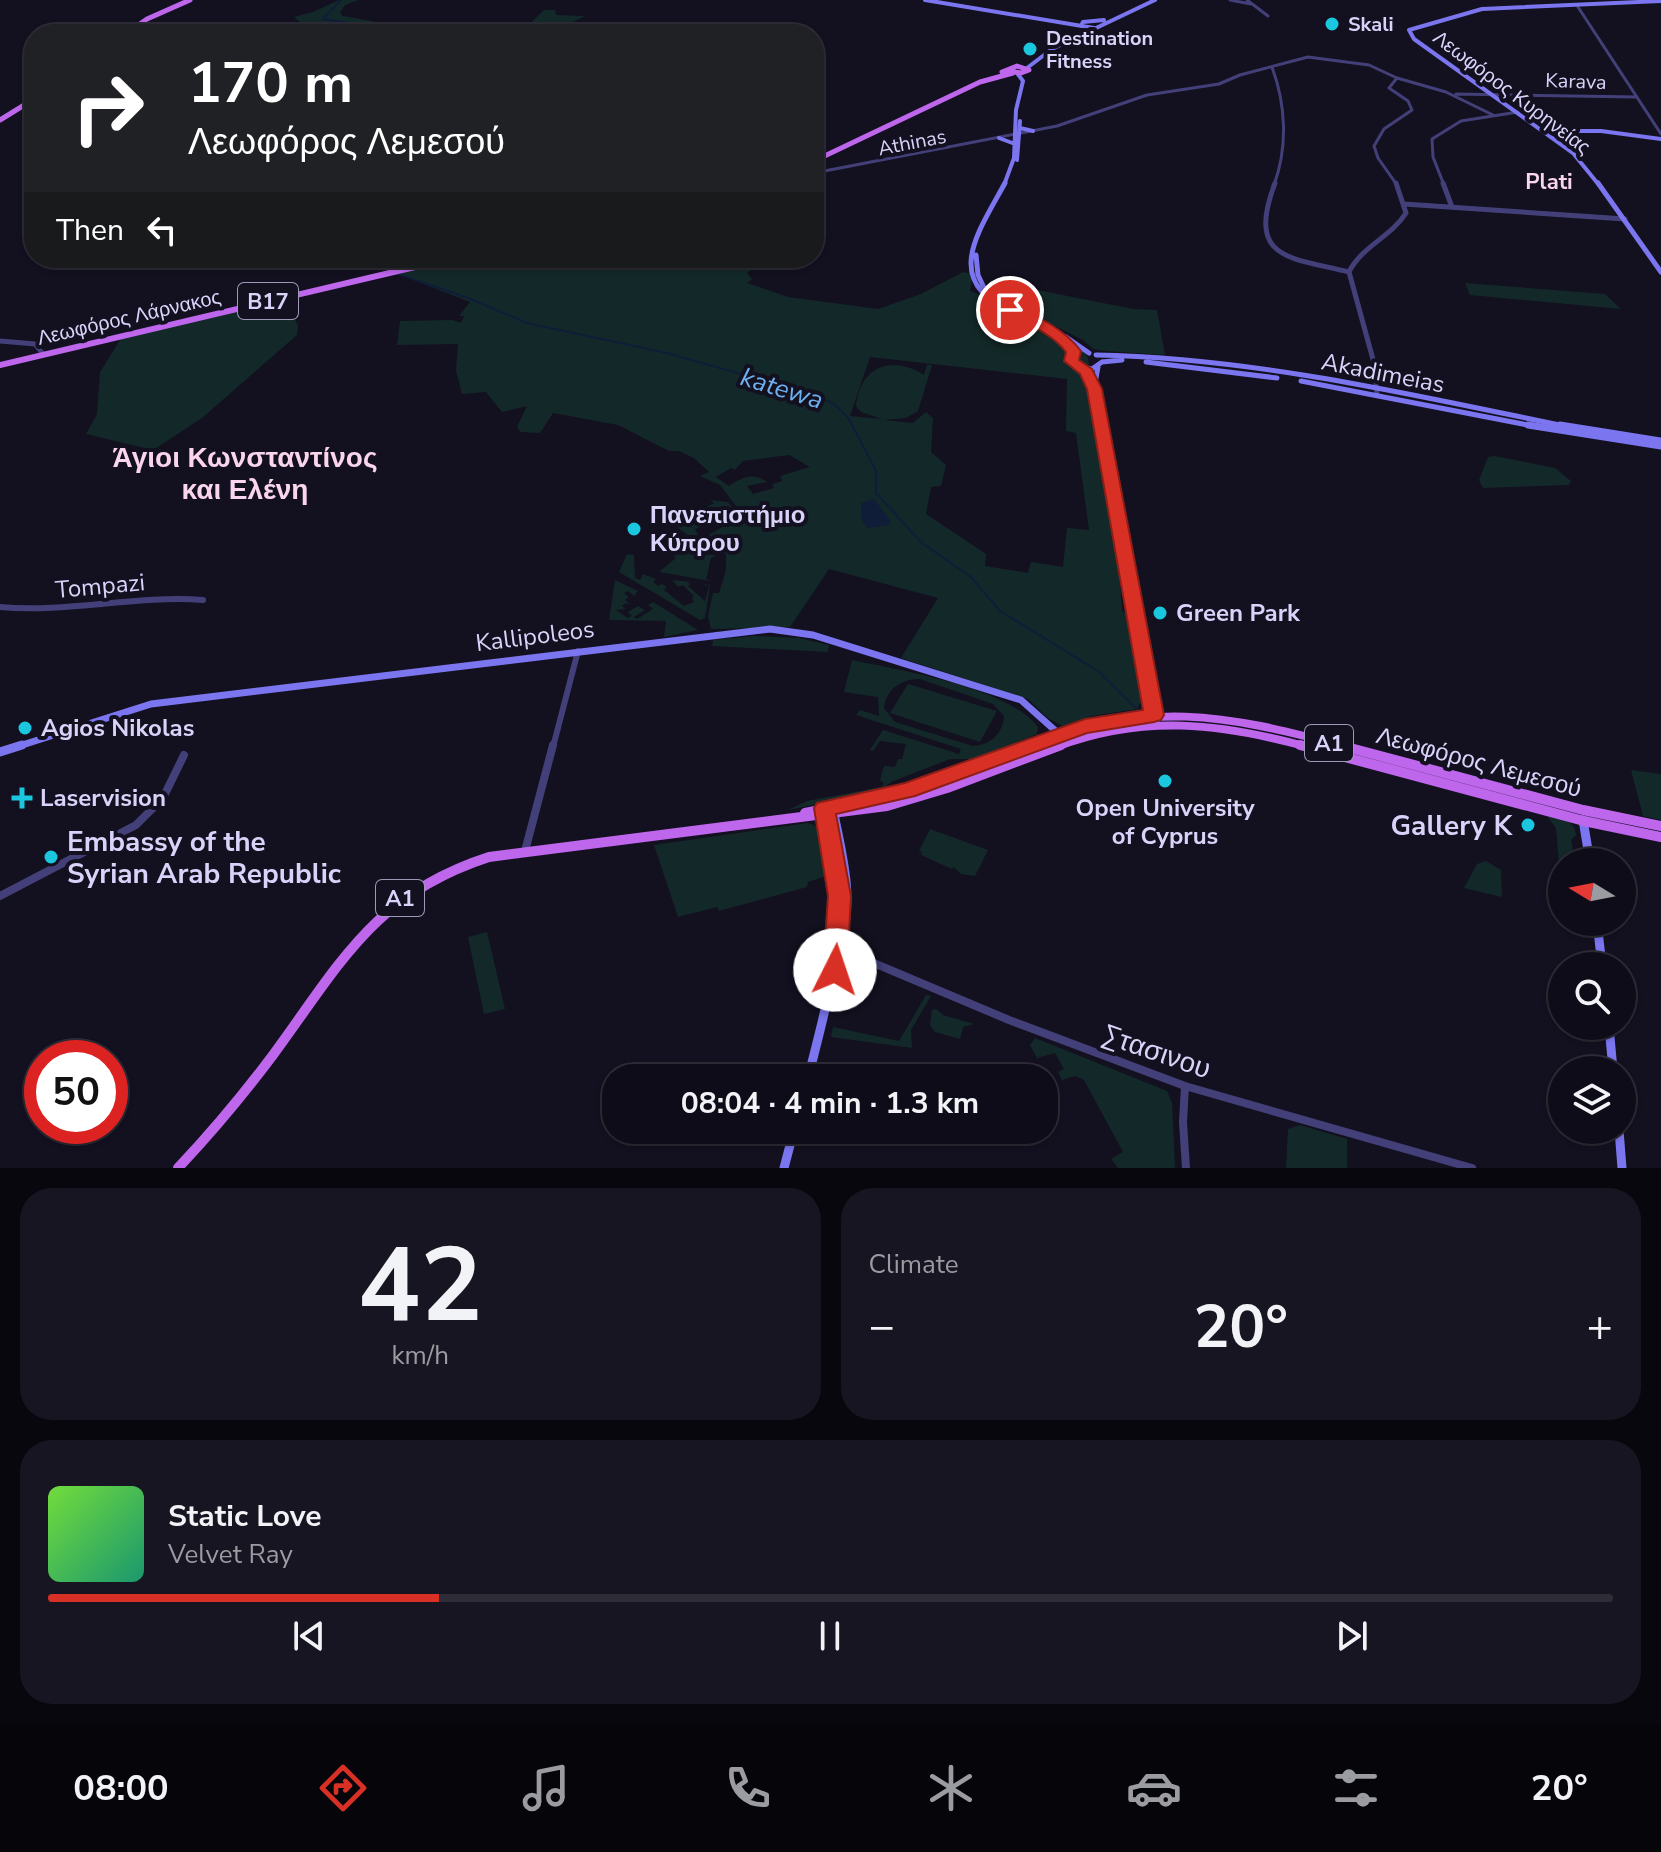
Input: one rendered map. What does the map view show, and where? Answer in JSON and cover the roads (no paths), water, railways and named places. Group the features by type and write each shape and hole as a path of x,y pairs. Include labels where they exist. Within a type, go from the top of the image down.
{"main road":[{"path":"140,24 190,0"},
{"path":"925,0 1096,26"},
{"path":"925,0 1096,26"},
{"path":"1084,24 1111,18 1152,0"},
{"path":"1152,0 1047,51 1028,70 1011,170 973,241 972,276 983,296 1056,334 1072,350 1073,363 1082,368 1094,389 1155,719"},
{"name":"Λεωφόρος Κυρηνείας","path":"1661,1 1482,9 1428,22 1409,30 1414,39 1545,131 1589,170 1661,272"},
{"path":"824,156 980,82 1013,70 1079,33 1084,24"},
{"path":"1013,70 1028,70"},
{"path":"1013,70 1023,81 1020,148 1015,169 977,244 978,275 989,295 1063,334 1092,354 1100,365 1094,389"},
{"path":"0,120 24,105"},
{"path":"1019,132 1033,131"},
{"path":"1545,131 1601,131 1661,137"},
{"path":"999,138 1015,144"},
{"name":"Λεωφόρος Λάρνακος","path":"0,365 410,268"},
{"path":"1073,357 1092,354"},
{"name":"Akadimeias","path":"1092,354 1187,361 1378,391 1551,430 1661,443"},
{"name":"Akadimeias","path":"1082,368 1144,361 1378,391"},
{"name":"Kallipoleos","path":"0,752 151,704 741,631 791,630 1021,700 1059,734"},
{"name":"Λεωφόρος Λεμεσού","path":"829,812 908,790 1059,734 1118,719 1204,716 1257,723 1661,837"},
{"name":"Λεωφόρος Λεμεσού","path":"829,812 887,806 1089,736 1155,719"},
{"path":"812,1064 835,970 837,948 844,939 846,911 829,812"},
{"name":"A1","path":"178,1168 242,1095 384,911 419,884 472,861 525,851 829,812"},
{"path":"1583,816 1588,848"},
{"name":"Λεωφόρος Λεμεσού","path":"1583,816 1661,826"},
{"path":"835,970 851,962 872,962"},
{"path":"784,1168 790,1144"},
{"path":"1620,1144 1622,1168"}],"street":[{"path":"1230,0 1249,2 1268,16"},
{"path":"1578,7 1661,137"},
{"path":"1033,131 1076,121 1147,95 1219,84 1308,57 1347,60 1378,68 1397,78 1446,92 1493,115"},
{"path":"1272,67 1280,99 1282,157 1266,208 1264,229 1274,248 1286,255 1349,272"},
{"path":"1378,391 1349,272 1355,259 1402,220 1406,213 1397,184 1378,162 1375,149 1380,131 1412,110 1410,103 1389,88 1397,78"},
{"name":"Karava","path":"1446,92 1636,97"},
{"path":"1461,99 1466,94"},
{"path":"1452,207 1431,151 1432,139 1450,125 1518,112"},
{"name":"Athinas","path":"824,171 1019,132"},
{"path":"1404,204 1625,219"},
{"path":"0,341 35,344 43,354"},
{"name":"Tompazi","path":"0,607 57,609 171,597 203,600"},
{"path":"525,851 578,651"},
{"path":"0,896 136,825 156,808 172,784 184,755"},
{"name":"Στασινου","path":"837,948 1009,1020 1185,1086 1472,1168"},
{"path":"1185,1086 1183,1122 1186,1168"}],"water":[{"path":"874,499 890,520 889,525 868,528 861,519 861,503"}],"waterway":[{"name":"katewa","path":"341,0 323,19 354,24"},
{"name":"katewa","path":"398,274 468,298 527,323 667,353 819,396 835,405 849,419 876,471 876,493 922,543 971,577 1000,611 1098,671 1137,709"}],"place":[{"name":"Skali","path":"1332,24"},
{"name":"Destination Fitness","path":"1030,49"},
{"name":"Πανεπιστήμιο Κύπρου","path":"634,529"},
{"name":"Green Park","path":"1160,613"},
{"name":"Agios Nikolas","path":"25,728"},
{"name":"Open University of Cyprus","path":"1165,781"},
{"name":"Laservision","path":"22,798"},
{"name":"Gallery K","path":"1528,825"},
{"name":"Embassy of the Syrian Arab Republic","path":"51,857"}],"district":[{"name":"Plati","path":"1549,181"},
{"name":"Άγιοι Κωνσταντίνος και Ελένη","path":"245,473"}]}
